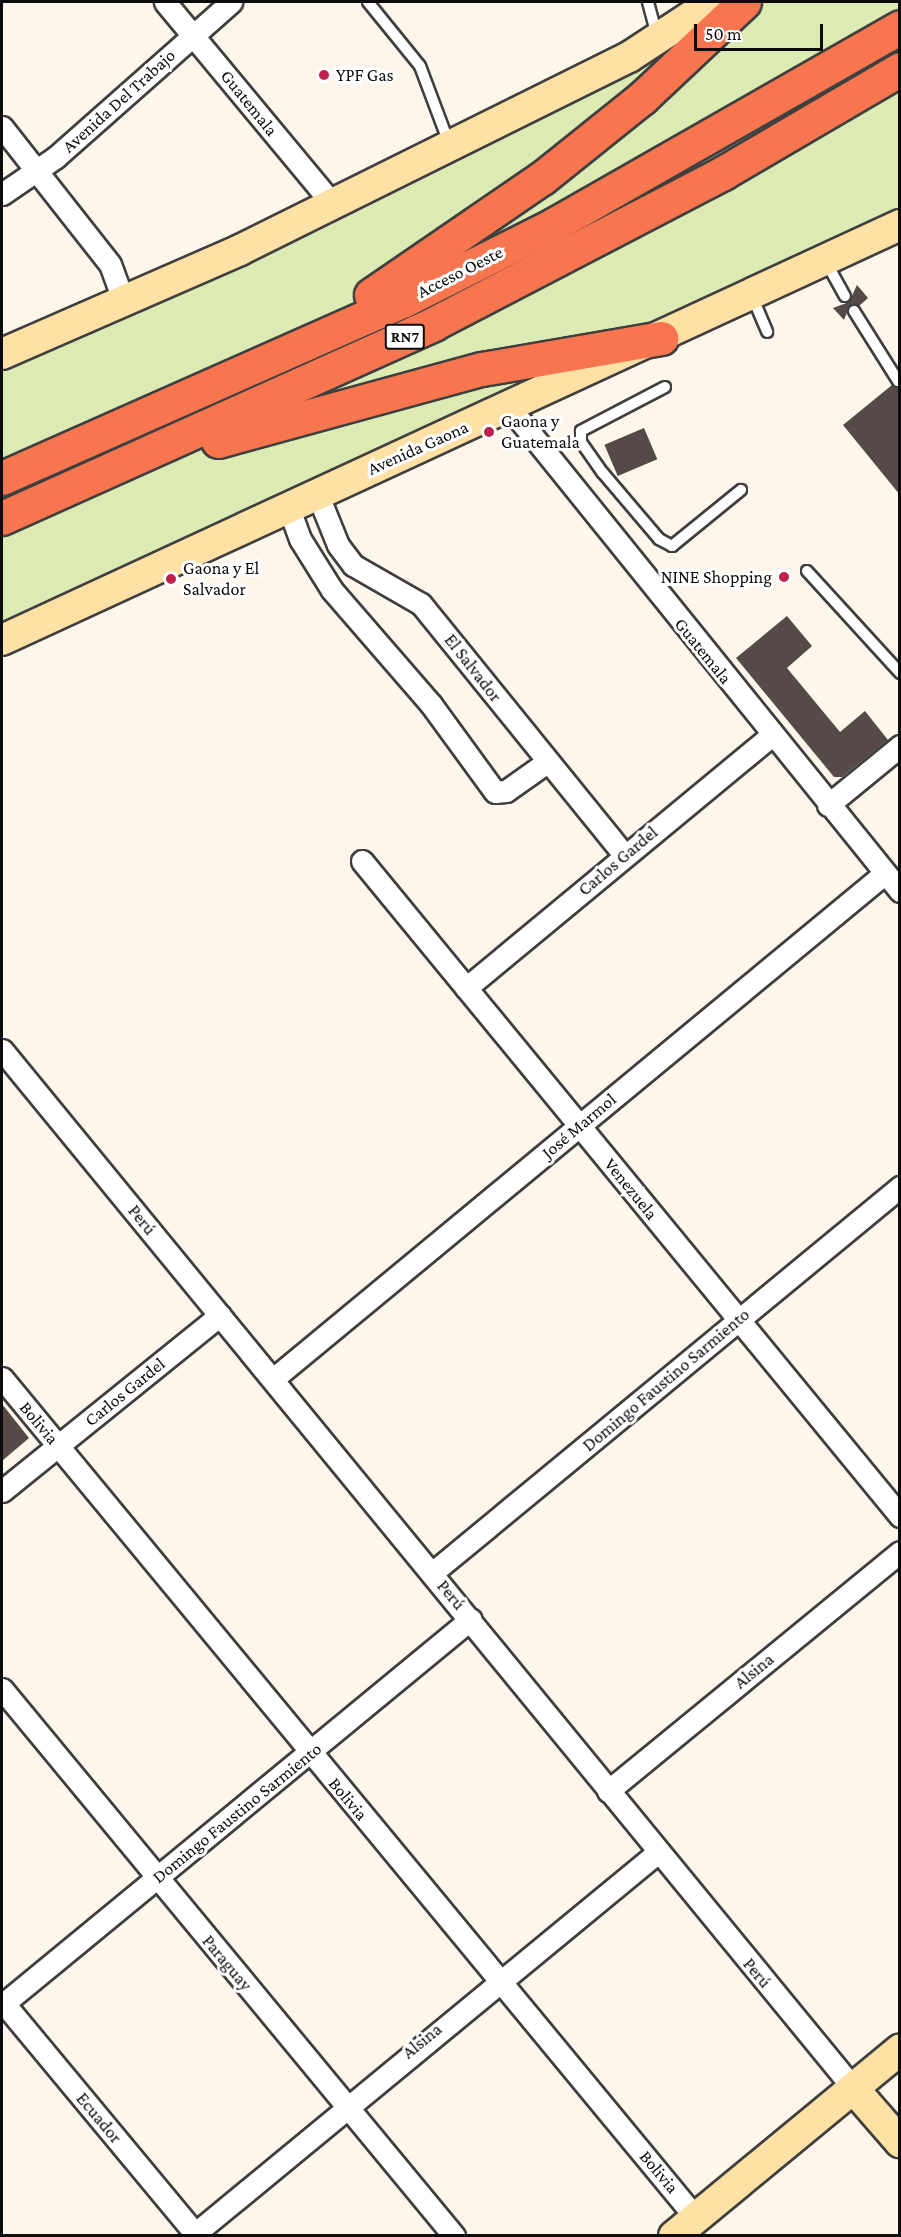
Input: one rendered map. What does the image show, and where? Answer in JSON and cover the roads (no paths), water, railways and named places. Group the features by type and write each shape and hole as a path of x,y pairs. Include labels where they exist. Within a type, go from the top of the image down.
{"highway":[{"path":"245,372 437,255 542,178 642,98 744,2"},
{"name":"Acceso Oeste","path":"2,478 245,372 555,224 900,27"},
{"name":"Acceso Oeste","path":"2,518 80,485 433,324 723,173 900,69"},
{"path":"80,485 348,402 482,369 661,338"}],"street":[{"name":"Guatemala","path":"165,2 333,204"},
{"name":"Avenida Del Trabajo","path":"2,194 37,169 231,2"},
{"path":"2,354 333,204 658,38 713,2"},
{"path":"2,127 110,264 123,300"},
{"name":"Avenida Gaona","path":"2,640 288,506 510,408 826,262 900,225"},
{"name":"Guatemala","path":"510,408 771,736 900,891"},
{"name":"El Salvador","path":"317,493 338,545 353,565 421,604 624,855"},
{"path":"288,506 300,539 332,590 430,703 495,792 506,791 547,762"},
{"name":"Carlos Gardel","path":"466,988 624,855 771,736"},
{"path":"828,805 900,746"},
{"name":"Venezuela","path":"362,861 900,1516"},
{"name":"José Marmol","path":"273,1379 885,873"},
{"name":"Perú","path":"3,1054 471,1619 657,1852 900,2142"},
{"name":"Domingo Faustino Sarmiento","path":"432,1573 900,1187"},
{"name":"Carlos Gardel","path":"2,1491 220,1315"},
{"name":"Bolivia","path":"2,1378 311,1755 499,1979 685,2227"},
{"name":"Alsina","path":"608,1791 900,1552"},
{"name":"Domingo Faustino Sarmiento","path":"2,2003 311,1755 471,1619"},
{"name":"Paraguay","path":"2,1689 156,1878 454,2235"},
{"name":"Alsina","path":"194,2235 345,2104 657,1852"},
{"name":"Ecuador","path":"2,2003 194,2235"},
{"path":"685,2227 900,2050"}],"lane":[{"path":"368,2 420,66 450,143"},
{"path":"648,2 658,38"},
{"path":"826,262 845,296"},
{"path":"752,296 767,332"},
{"path":"854,311 898,381"},
{"path":"665,387 581,431 581,442 603,473 659,539 672,546 741,490"},
{"path":"807,571 900,673"}],"place":[{"name":"YPF Gas","path":"324,75"},
{"name":"Gaona y Guatemala","path":"489,432"},
{"name":"NINE Shopping","path":"784,577"},
{"name":"Gaona y El Salvador","path":"171,579"}]}
